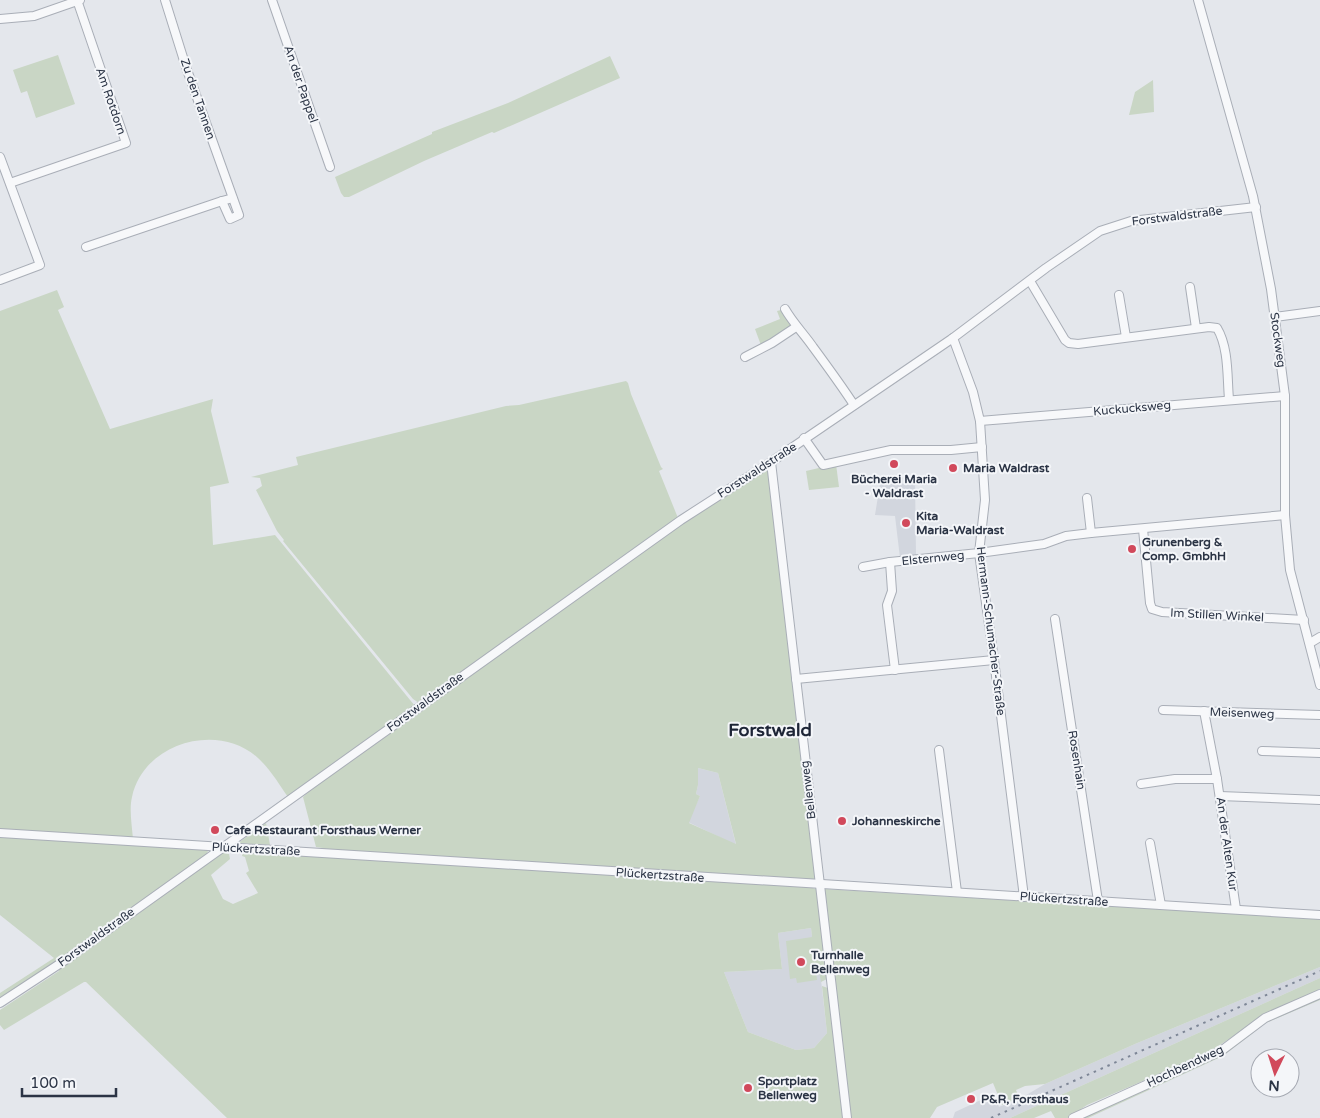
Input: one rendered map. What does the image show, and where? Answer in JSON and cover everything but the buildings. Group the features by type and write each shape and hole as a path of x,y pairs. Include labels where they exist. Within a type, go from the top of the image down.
{"street":[{"path":"0,19 34,16 78,0"},
{"name":"Am Rotdorn","path":"10,183 126,143 78,0"},
{"name":"Zu den Tannen","path":"165,0 186,67 239,215 230,219 222,201"},
{"name":"An der Pappel","path":"272,0 330,167"},
{"name":"Stockweg","path":"1198,0 1256,207 1275,317 1285,396 1285,515 1290,570 1320,685"},
{"path":"0,157 40,264 0,280"},
{"path":"86,247 232,198"},
{"name":"Forstwaldstraße","path":"0,1003 67,959 681,520 771,462 953,338 1100,231 1131,221 1256,207"},
{"path":"1030,281 1065,340 1069,343 1078,344 1196,328 1217,328 1221,335 1226,357 1230,400"},
{"path":"1190,288 1196,328"},
{"path":"1119,295 1126,337"},
{"path":"785,309 796,327 810,342 854,405"},
{"path":"1275,317 1320,311"},
{"path":"745,356 772,343 796,327"},
{"name":"Hermann-Schumacher-Straße","path":"953,338 980,421 985,500 979,553 1024,897"},
{"name":"Kuckucksweg","path":"980,421 1285,396"},
{"path":"804,438 822,465 891,450 951,450 982,447"},
{"name":"Bellenweg","path":"771,462 847,1118"},
{"path":"1087,498 1091,533"},
{"name":"Elsternweg","path":"862,567 1044,544 1066,536 1285,515"},
{"name":"Im Stillen Winkel","path":"1143,529 1152,610 1304,620"},
{"path":"890,562 892,590 887,605 895,670"},
{"name":"Rosenhain","path":"1055,619 1098,901"},
{"path":"1310,643 1320,637"},
{"path":"796,679 994,660"},
{"name":"Meisenweg","path":"1163,710 1320,715"},
{"name":"An der Alten Kur","path":"1204,712 1220,796 1236,909"},
{"path":"939,750 957,892"},
{"path":"1262,751 1320,753"},
{"name":"An der Alten Kur","path":"1141,784 1175,779 1217,779"},
{"path":"1220,796 1320,800"},
{"name":"Plückertzstraße","path":"0,833 1320,915"},
{"path":"1150,843 1161,905"},
{"name":"Hochbendweg","path":"1073,1118 1221,1051 1265,1018 1320,994"}],"shaded area":[{"name":"Kita Maria-Waldrast","path":"915,477 916,556 900,558 895,516 875,515 881,478"},
{"path":"698,768 718,773 736,845 688,822 700,796 696,794"},
{"path":"811,928 816,971 820,971 827,1033 814,1048 796,1050 748,1032 724,972 782,969 778,933"},
{"path":"1320,967 1320,978 1010,1118 953,1118 955,1112 994,1094 999,1107 1016,1101 1045,1084 1135,1044"}],"green space":[{"path":"58,55 75,104 36,118 27,91 21,93 13,70"},
{"path":"610,56 620,78 494,133 492,132 424,161 349,197 344,197 341,193 335,177 432,134 432,132 508,103"},
{"path":"1153,80 1154,112 1129,115 1135,92"},
{"path":"57,290 64,307 58,310 110,429 213,399 211,411 229,483 210,487 213,545 275,535 415,706 288,797 262,762 242,747 223,741 203,740 184,743 166,751 151,763 139,778 131,802 133,839 0,831 0,311"},
{"path":"781,310 788,317 792,326 762,348 755,329 780,319 777,311"},
{"path":"626,381 663,469 659,471 678,518 419,703 413,699 283,541 256,490 262,486 260,478 251,477 298,465 296,457 506,406 519,405"},
{"path":"836,464 839,487 809,490 806,471"},
{"path":"768,468 815,879 811,881 324,850 323,848 316,847 303,797 307,793 306,790 655,541","holes":["698,768 718,773 736,844 689,823 700,796 696,794"]},
{"path":"266,823 270,845 238,843"},
{"path":"0,837 205,849 208,851 206,855 58,962 0,999 0,993 54,958 0,915"},
{"path":"221,852 229,854 230,859 211,875 223,899 233,904 258,893 246,873 249,871 245,857 242,856 243,852 809,887 816,889 827,979 821,982 819,971 816,972 817,980 797,983 796,978 790,979 786,941 812,937 811,928 778,933 782,969 724,972 748,1032 796,1050 814,1048 827,1033 822,986 828,988 843,1118 227,1118 86,982 4,1030 0,1025 0,1010 59,971 59,968"},
{"path":"824,889 1320,919 1320,967 1135,1044 1045,1084 1025,1086 1016,1090 1019,1098 1016,1101 1002,1105 993,1083 937,1107 930,1118 850,1118"},
{"path":"1320,978 1320,989 1265,1015 1201,1056 1087,1105 1068,1118 1055,1118 1051,1111 1034,1118 1010,1118"},
{"path":"1320,997 1320,1000 1266,1023 1223,1056 1088,1118 1079,1118 1222,1054 1265,1022"}],"railway":[{"path":"991,1118 1320,971"}],"place":[{"name":"Bücherei Maria - Waldrast","path":"894,464"},
{"name":"Maria Waldrast","path":"953,468"},
{"name":"Kita Maria-Waldrast","path":"906,523"},
{"name":"Grunenberg & Comp. GmbhH","path":"1132,549"},
{"name":"Johanneskirche","path":"842,821"},
{"name":"Cafe Restaurant Forsthaus Werner","path":"215,830"},
{"name":"Turnhalle Bellenweg","path":"801,962"},
{"name":"Sportplatz Bellenweg","path":"748,1088"},
{"name":"P&R, Forsthaus","path":"971,1099"}],"district":[{"name":"Forstwald","path":"770,730"}]}
